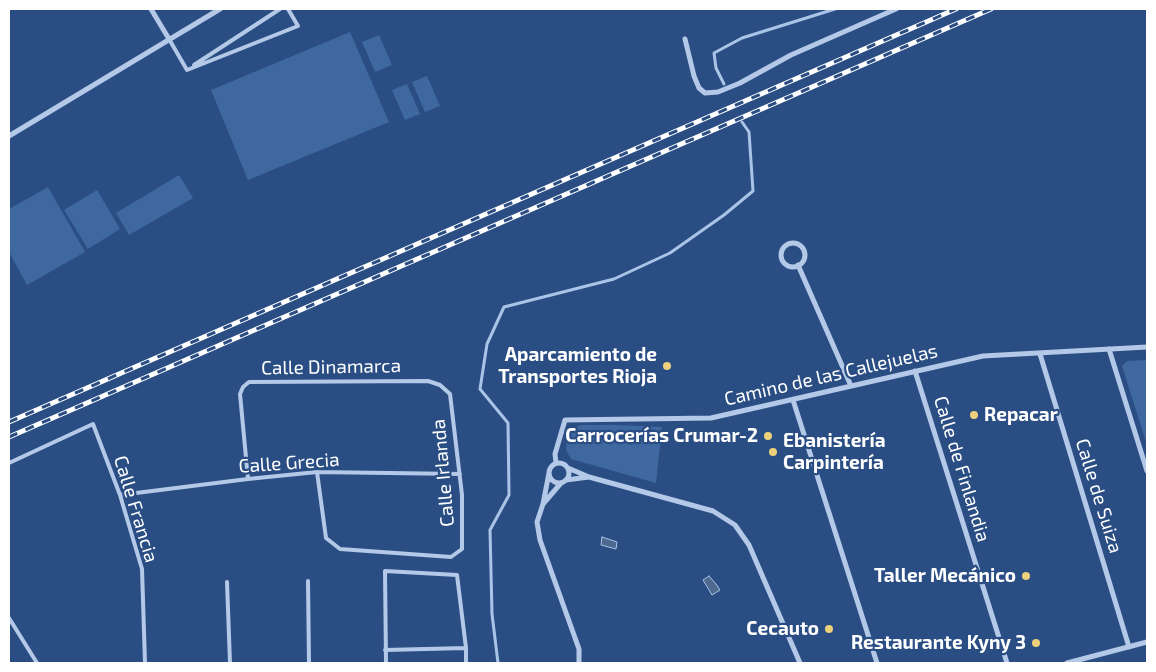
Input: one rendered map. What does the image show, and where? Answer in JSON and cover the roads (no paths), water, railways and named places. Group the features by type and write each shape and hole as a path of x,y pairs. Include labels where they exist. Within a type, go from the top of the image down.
{"street":[{"path":"151,9 169,39"},
{"path":"9,136 220,9"},
{"path":"684,39 699,88 705,93 718,92 740,83 791,55 896,9"},
{"path":"795,243 803,250 804,257 798,265 790,266 781,258 782,250 787,244 795,243"},
{"path":"798,265 852,386"},
{"name":"Camino de las Callejuelas","path":"556,463 555,454 565,420 711,418 983,356 1147,347"},
{"path":"1109,349 1147,471"},
{"name":"Calle de Suiza","path":"1040,354 1129,647"},
{"name":"Calle de Finlandia","path":"915,370 1007,663"},
{"path":"794,400 877,663"},
{"path":"578,663 579,649 540,540 537,522 543,504 549,470 556,463 561,463 568,468 589,476 713,511 735,525 749,545 800,663"},
{"path":"543,504 569,474 568,468"},
{"path":"549,470 551,480 563,482 589,476"},
{"path":"1067,663 1147,642"}],"lane":[{"path":"187,70 280,9"},
{"path":"187,70 298,26 288,9"},
{"path":"169,39 187,70"},
{"name":"Calle Dinamarca","path":"248,479 240,394 243,387 249,382 428,380 440,385 450,394"},
{"name":"Calle Irlanda","path":"317,472 326,538 340,549 451,557 462,549 462,495 450,394"},
{"name":"Calle Francia","path":"9,463 93,424 120,495 142,569 145,663"},
{"name":"Calle Grecia","path":"120,495 317,472 460,474"},
{"path":"386,663 385,571 457,575 466,648 466,663"},
{"path":"308,581 309,663"},
{"path":"227,582 230,663"},
{"path":"9,618 37,663"},
{"path":"386,650 466,648"}],"waterway":[{"path":"724,84 716,68 714,53 742,38 835,9"},
{"path":"498,663 492,614 490,530 509,495 508,423 480,389 487,344 504,307 614,279 670,253 724,215 753,191 749,132 742,122"}],"railway":[{"path":"9,422 956,9"},
{"path":"9,437 991,9"}],"place":[{"name":"Aparcamiento de Transportes Rioja","path":"667,366"},
{"name":"Repacar","path":"974,415"},
{"name":"Carrocerías Crumar-2","path":"768,436"},
{"name":"Ebanistería Carpintería","path":"773,452"},
{"name":"Taller Mecánico","path":"1026,576"},
{"name":"Cecauto","path":"829,629"},
{"name":"Restaurante Kyny 3","path":"1036,643"}]}
